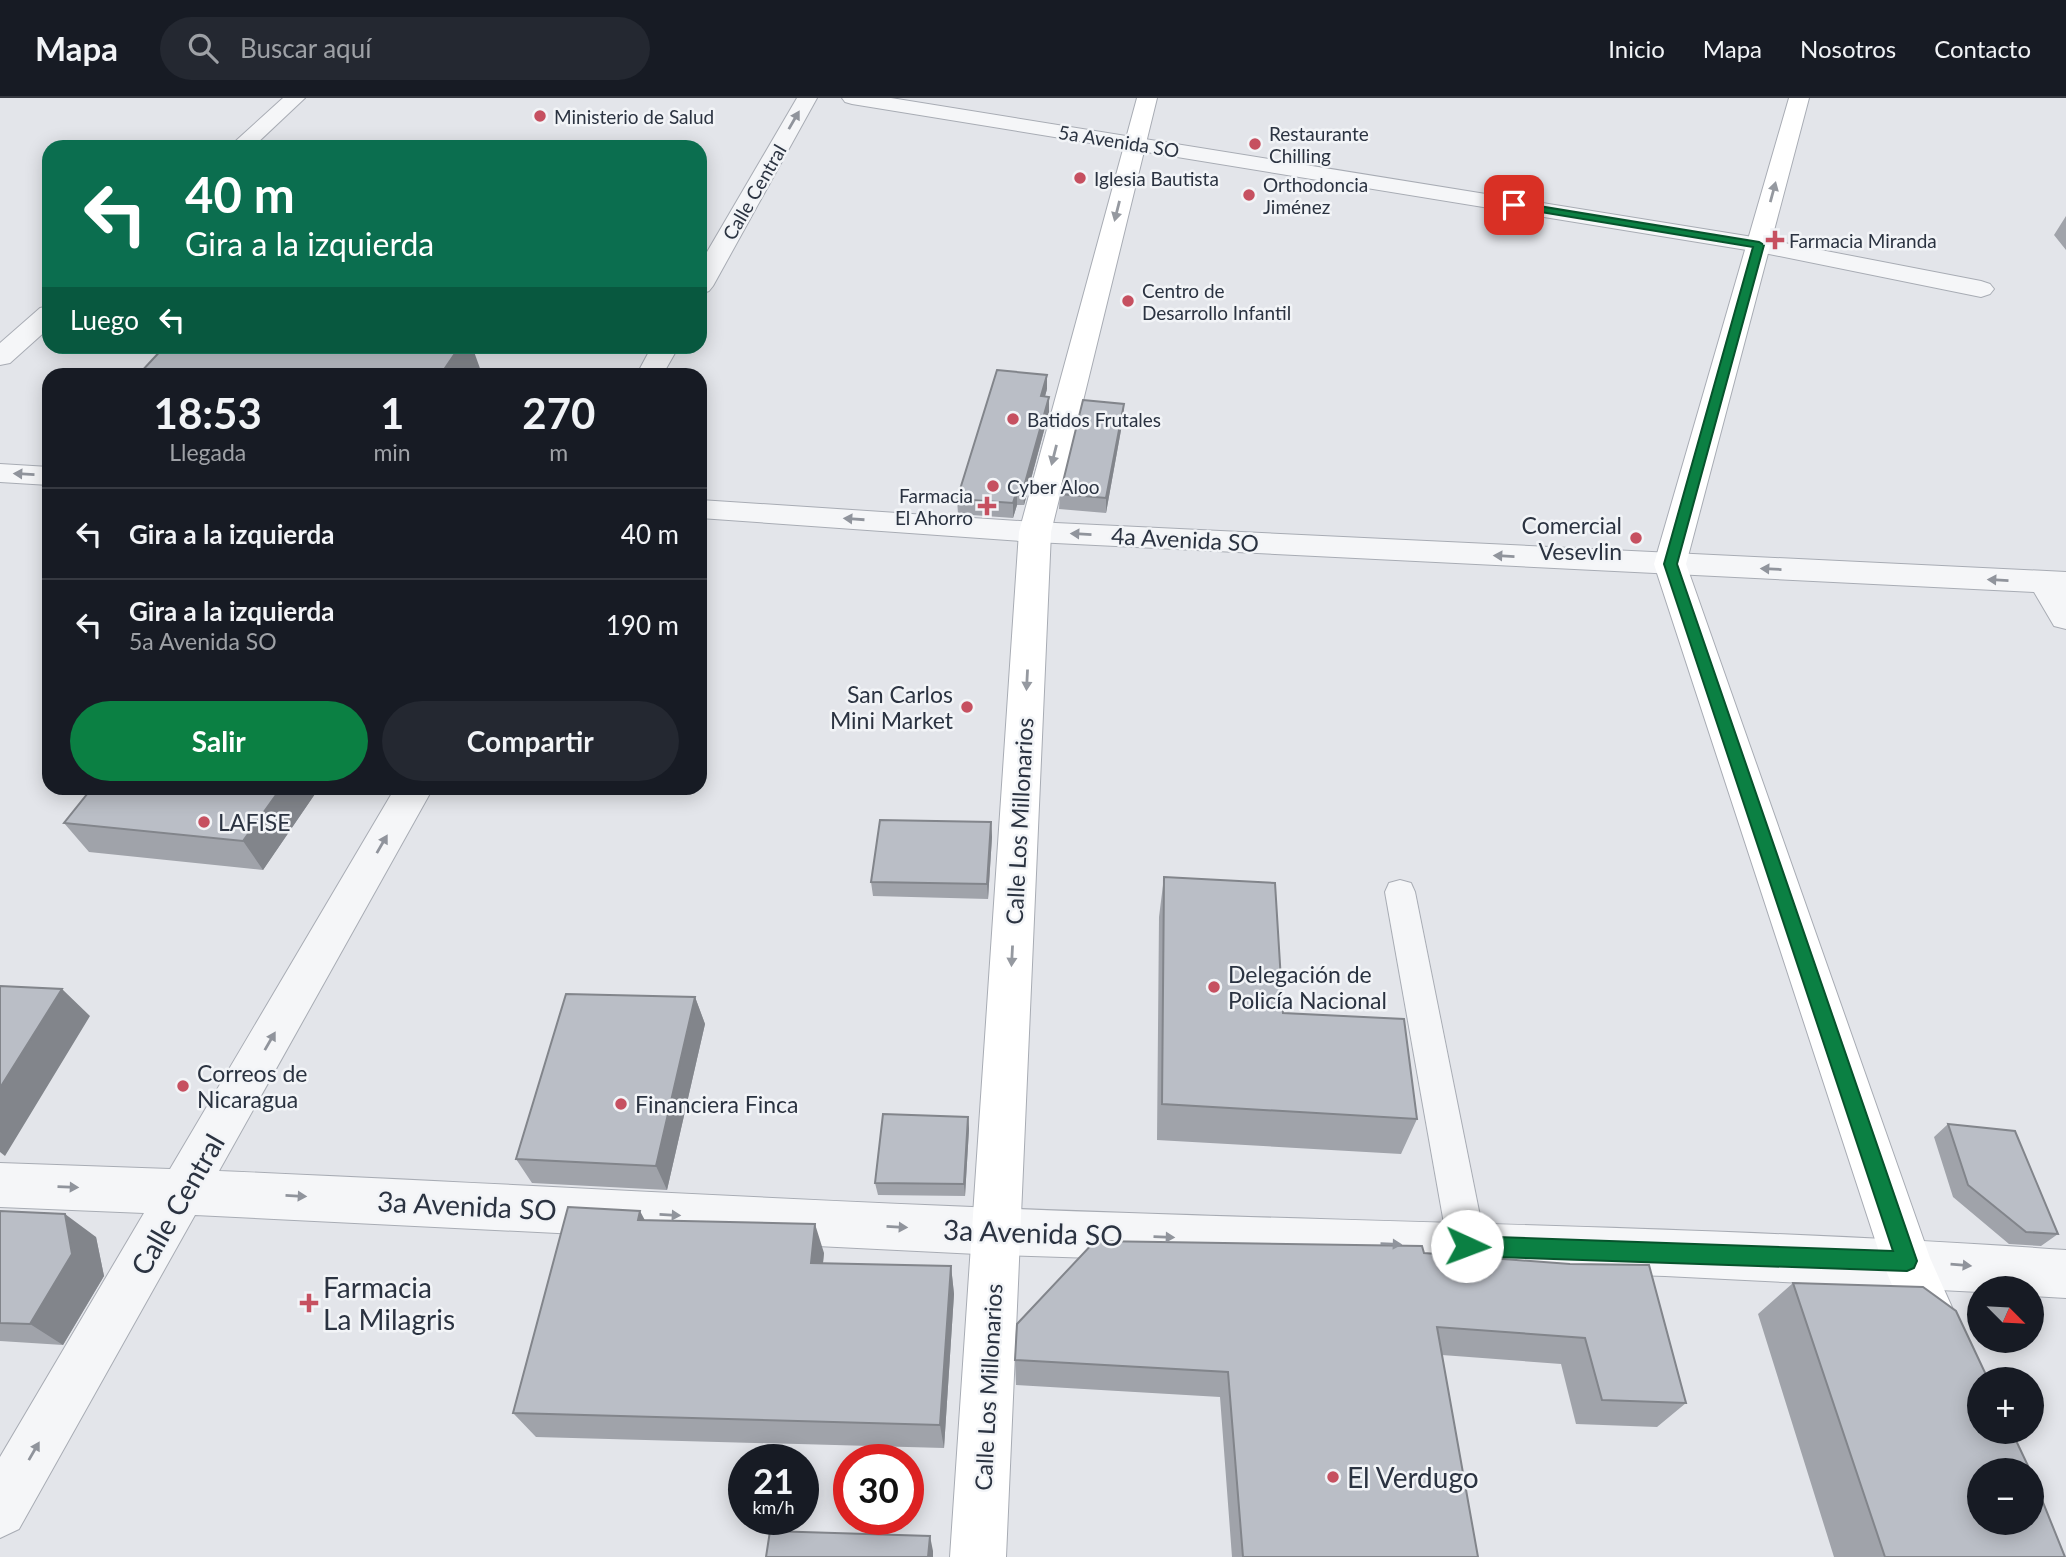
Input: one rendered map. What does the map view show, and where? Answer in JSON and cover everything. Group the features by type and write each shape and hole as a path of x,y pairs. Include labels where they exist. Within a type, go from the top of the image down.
{"street":[{"path":"248,140 295,98"},
{"name":"Calle Central","path":"707,274 807,98"},
{"name":"5a Avenida SO","path":"852,98 1759,245 1981,289"},
{"name":"Calle Los Millonarios","path":"978,1557 1035,532 1147,98"},
{"path":"1799,98 1670,564 1907,1261 1967,1400"},
{"path":"0,357 42,320"},
{"path":"0,473 42,476"},
{"name":"4a Avenida SO","path":"707,509 1035,532 2055,582"},
{"path":"2055,582 2066,618"},
{"name":"Calle Central","path":"0,1510 410,795"},
{"name":"3a Avenida SO","path":"0,1185 185,1191 998,1232 1907,1261 2066,1274"}],"lane":[{"path":"1400,892 1467,1246"}],"building":[{"path":"158,354 455,354 445,368 145,368"},
{"path":"997,370 1047,375 1041,396 1049,397 1023,490 1017,490 1013,503 957,499"},
{"path":"1083,400 1124,404 1106,498 1060,494"},
{"path":"86,795 276,795 243,841 64,823"},
{"path":"880,820 991,822 987,884 871,882"},
{"name":"Delegación de Policía Nacional","path":"1164,877 1275,883 1283,1013 1404,1019 1417,1119 1162,1104"},
{"path":"0,986 62,989 0,1088"},
{"name":"Financiera Finca","path":"566,994 695,997 656,1166 516,1159"},
{"path":"883,1114 968,1117 964,1184 875,1183"},
{"path":"1948,1124 2015,1131 2058,1234 2026,1232 1968,1185"},
{"path":"568,1207 640,1211 638,1220 815,1224 811,1263 951,1266 940,1425 513,1413"},
{"path":"0,1211 65,1214 72,1254 30,1324 0,1323"},
{"path":"1095,1241 1422,1246 1424,1253 1570,1264 1649,1265 1686,1403 1602,1400 1585,1338 1437,1327 1478,1557 1243,1557 1228,1372 1015,1360 1017,1324"},
{"path":"1793,1283 1923,1287 1956,1311 1967,1334 1967,1353 1976,1353 1982,1367 1967,1367 1967,1444 2018,1444 2024,1458 1967,1458 1967,1535 2044,1535 2044,1505 2065,1557 1885,1557"},
{"path":"819,1533 930,1536 928,1557 766,1557 769,1535 819,1535"}],"place":[{"name":"Ministerio de Salud","path":"540,116"},
{"name":"Restaurante Chilling","path":"1255,144"},
{"name":"Iglesia Bautista","path":"1080,178"},
{"name":"Orthodoncia Jiménez","path":"1249,195"},
{"name":"Farmacia Miranda","path":"1775,240"},
{"name":"Centro de Desarrollo Infantil","path":"1128,301"},
{"name":"Batidos Frutales","path":"1013,419"},
{"name":"Cyber Aloo","path":"993,486"},
{"name":"Farmacia El Ahorro","path":"987,506"},
{"name":"Comercial Vesevlin","path":"1636,538"},
{"name":"San Carlos Mini Market","path":"967,707"},
{"name":"LAFISE","path":"204,822"},
{"name":"Delegación de Policía Nacional","path":"1214,987"},
{"name":"Correos de Nicaragua","path":"183,1086"},
{"name":"Financiera Finca","path":"621,1104"},
{"name":"Farmacia La Milagris","path":"309,1303"},
{"name":"El Verdugo","path":"1333,1477"}],"route":[{"path":"1467,1246 1907,1261 1670,564 1759,245 1514,205"}]}
